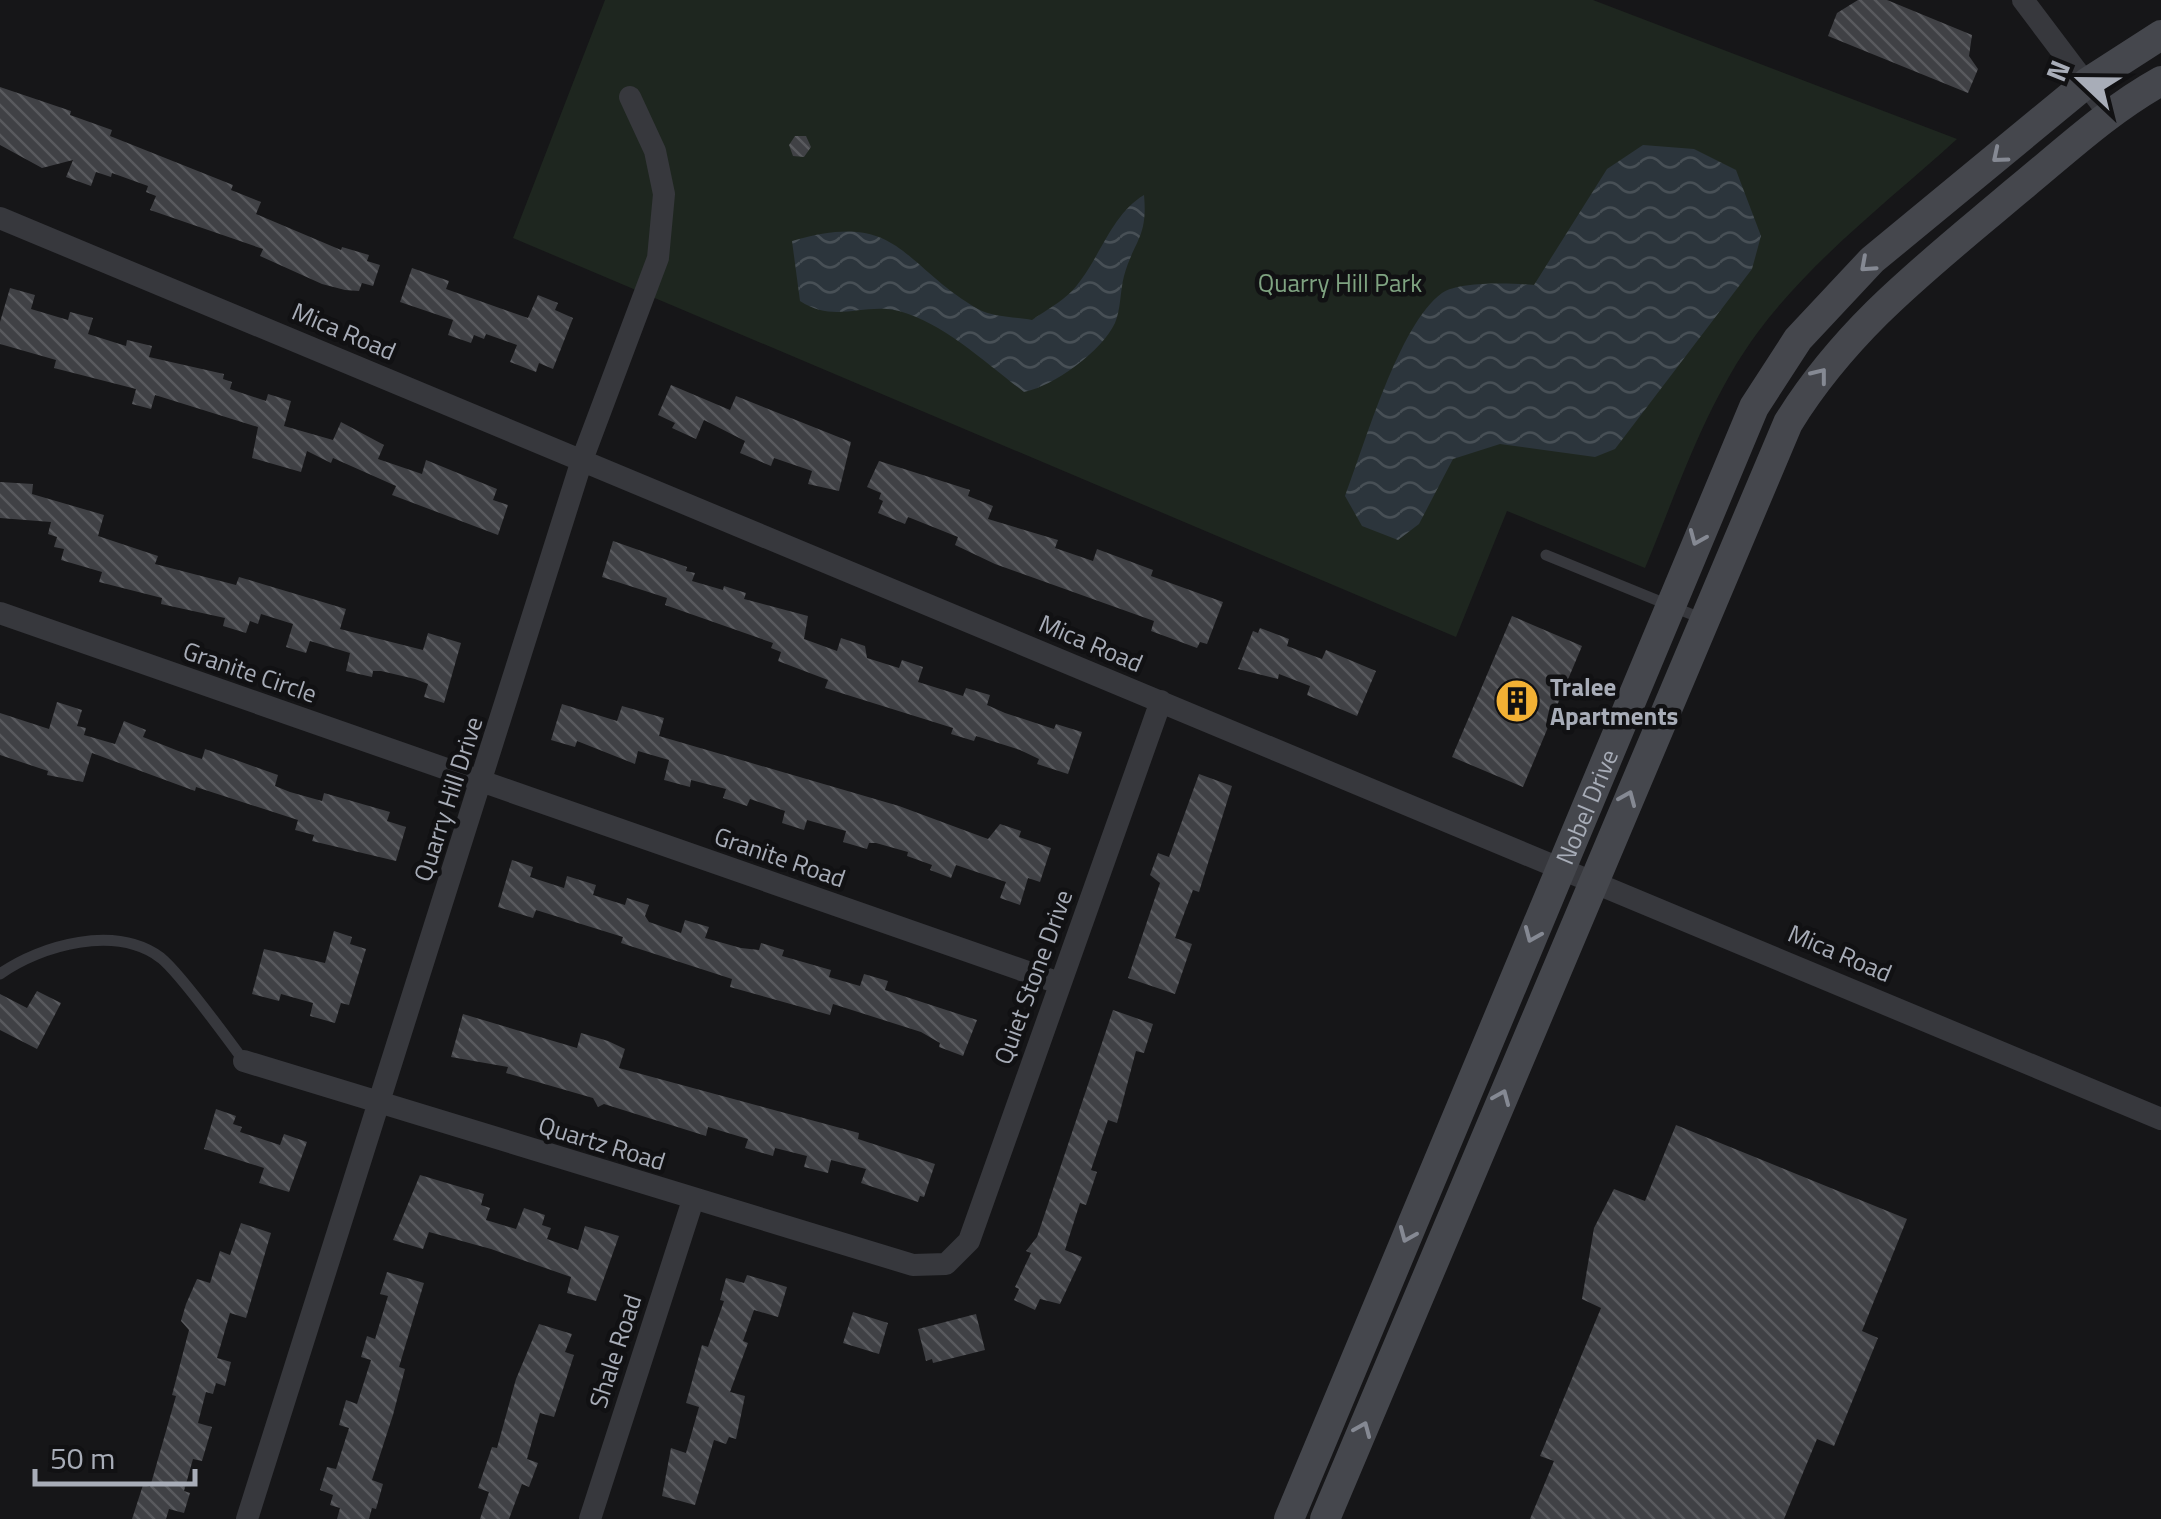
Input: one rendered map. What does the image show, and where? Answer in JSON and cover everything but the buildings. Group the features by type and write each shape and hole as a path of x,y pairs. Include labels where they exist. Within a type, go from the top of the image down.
{"street":[{"path":"2023,0 2110,114"},
{"name":"Nobel Drive","path":"1288,1519 1754,406 1798,339 1848,284 2088,82 2161,35"},
{"name":"Nobel Drive","path":"1325,1519 1788,423 1813,382 1864,321 2110,114 2161,80"},
{"name":"Quarry Hill Drive","path":"247,1519 582,460 658,258 664,194 656,151 630,98"},
{"name":"Mica Road","path":"0,218 2161,1119"},
{"path":"1754,406 1788,423"},
{"name":"Granite Circle","path":"0,613 482,783"},
{"name":"Quiet Stone Drive","path":"946,1264 969,1241 1161,701"},
{"name":"Granite Road","path":"482,783 1059,983"},
{"name":"Quartz Road","path":"244,1061 913,1265 946,1264"},
{"path":"1442,1151 1474,1164"},
{"name":"Shale Road","path":"590,1519 693,1200"}],"lane":[{"path":"1546,555 1704,619"},
{"path":"0,974 37,952 63,944 120,943 145,949 166,963 244,1061"}],"green space":[{"name":"Quarry Hill Park","path":"605,0 1593,0 1957,139 1827,255 1758,332 1708,417 1645,568 1507,511 1456,637 513,238"}],"water":[{"path":"1643,145 1694,149 1736,170 1761,236 1752,269 1615,449 1595,457 1500,444 1453,459 1419,524 1398,540 1362,526 1345,496 1385,387 1426,308 1442,293 1460,286 1534,285 1607,169"},
{"path":"1144,195 1142,230 1124,276 1118,312 1109,334 1063,375 1024,392 965,346 916,317 886,309 825,311 800,301 792,241 856,232 896,246 952,292 984,312 1032,320 1072,291 1122,214"}],"place":[{"name":"Tralee Apartments","path":"1517,701"}]}
